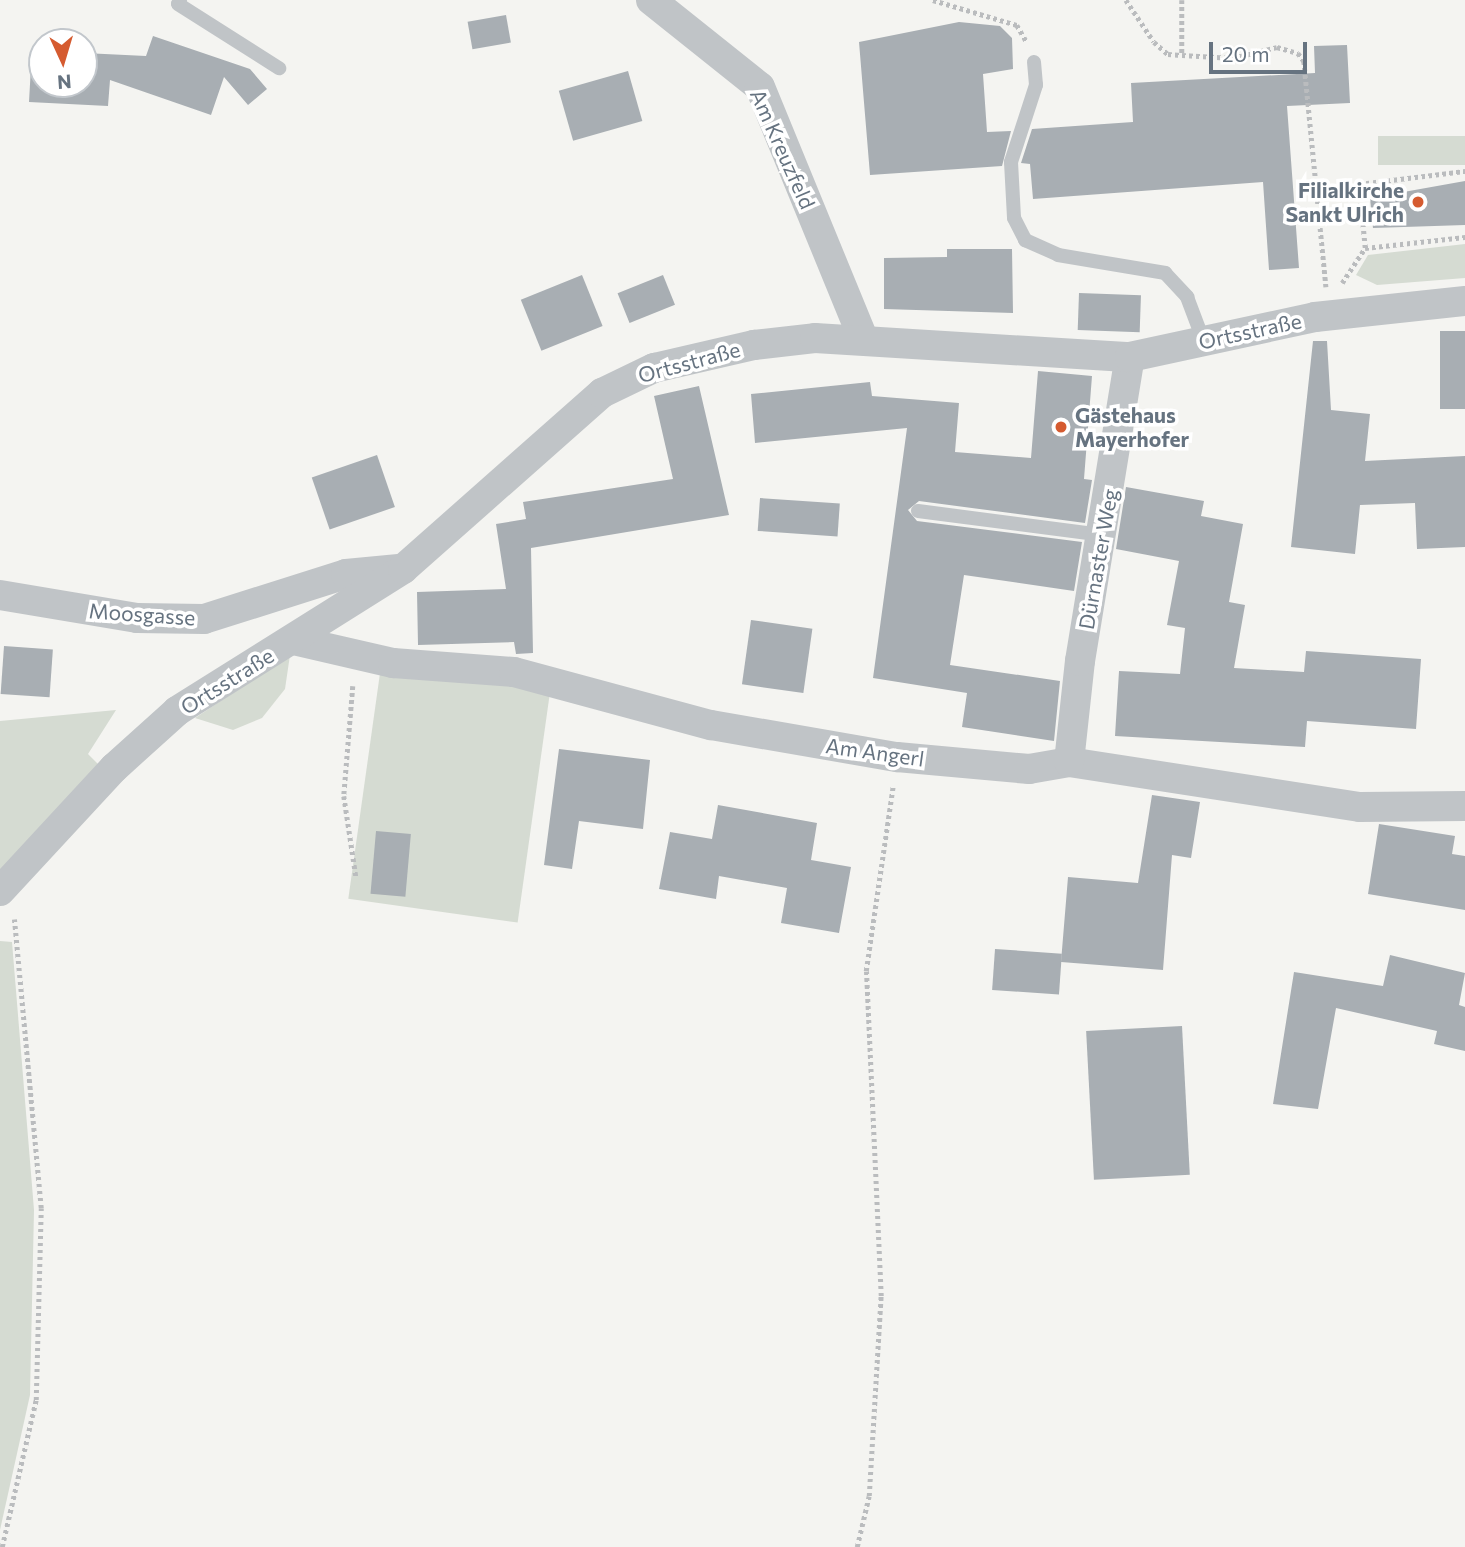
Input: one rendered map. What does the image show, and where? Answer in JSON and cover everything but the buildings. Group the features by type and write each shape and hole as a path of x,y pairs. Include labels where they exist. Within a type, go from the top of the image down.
{"street":[{"name":"Am Kreuzfeld","path":"651,0 760,87 863,338"},
{"name":"Ortsstraße","path":"3,887 114,768 177,711 403,569 583,409 623,381 754,345 863,338 1130,357 1334,315 1465,301"},
{"name":"Dürnaster Weg","path":"1069,762 1080,661 1103,535 1130,357"},
{"name":"Moosgasse","path":"0,595 137,618 204,619 346,574 403,569"},
{"name":"Am Angerl","path":"293,640 393,663 514,672 711,725 897,757 1029,769 1069,762 1360,807 1465,806"}],"lane":[{"path":"180,0 178,4 279,68"},
{"path":"1034,62 1036,85 1012,162 1014,218 1024,240 1058,255 1165,273 1188,297 1205,342"},
{"path":"918,511 1103,535"}],"path":[{"path":"933,0 1017,25 1034,62"},
{"path":"1126,0 1154,42 1168,54 1233,58 1277,47 1298,53 1304,61 1334,315"},
{"path":"1182,0 1182,55"},
{"path":"1334,315 1338,290 1365,248 1359,184 1465,171"},
{"path":"1365,248 1465,237"},
{"path":"355,654 344,796 356,876"},
{"path":"858,1547 869,1496 881,1296 866,971 897,757"},
{"path":"2,1547 36,1399 41,1208 19,942 3,887"}],"shaded area":[{"path":"1378,136 1465,136 1465,165 1378,165"},
{"path":"1465,244 1465,278 1377,285 1356,275 1368,255"},
{"path":"290,655 285,689 262,718 233,730 195,718"},
{"path":"381,666 550,690 518,923 348,899"},
{"path":"116,710 88,754 98,764 0,875 0,721"},
{"path":"0,941 12,942 34,1210 30,1395 0,1530"}],"place":[{"name":"Filialkirche Sankt Ulrich","path":"1418,202"},
{"name":"Gästehaus Mayerhofer","path":"1061,427"}]}
